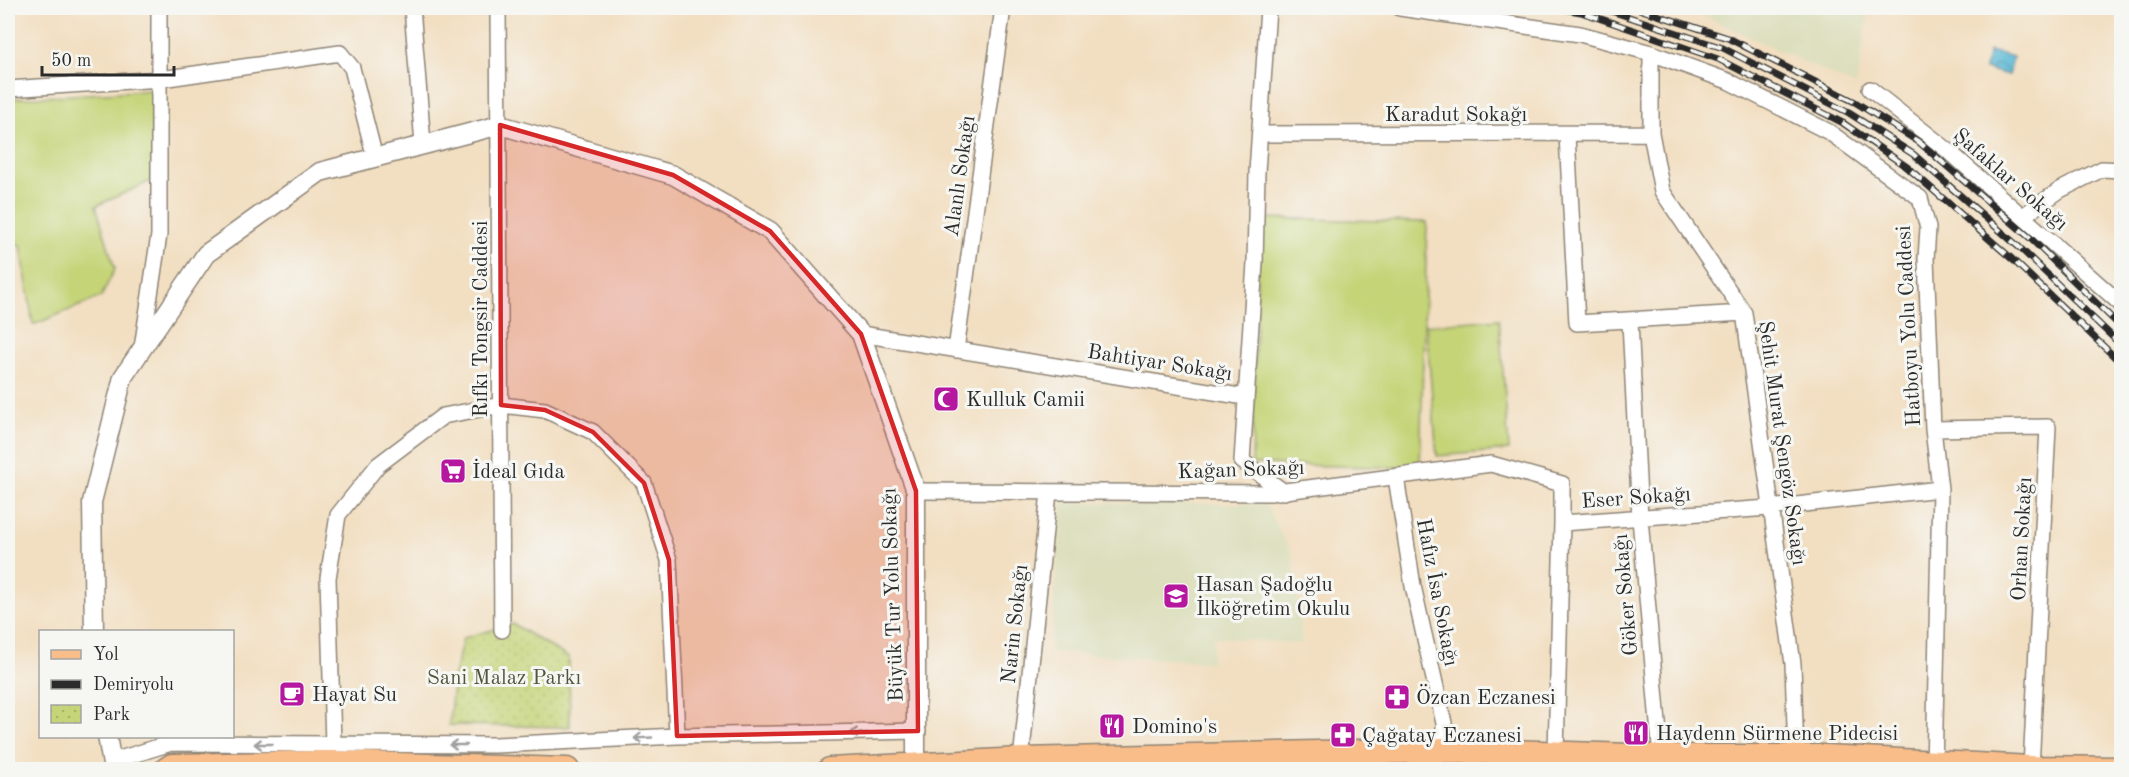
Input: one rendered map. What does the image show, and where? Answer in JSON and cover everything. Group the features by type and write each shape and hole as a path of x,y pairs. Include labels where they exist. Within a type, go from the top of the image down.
{"main road":[{"path":"830,770 916,768 1020,760 1198,763 1444,750 1556,752 1796,763 2121,769"},
{"path":"166,770 172,766 326,763 567,770"}],"street":[{"path":"142,349 159,235 161,79 159,8"},
{"path":"412,8 423,144"},
{"name":"Rıfkı Tongsir Caddesi","path":"498,8 502,630"},
{"name":"Alanlı Sokağı","path":"956,350 1003,8"},
{"name":"Bahtiyar Sokağı","path":"861,334 1245,398 1269,8"},
{"name":"Hatboyu Yolu Caddesi","path":"1400,8 1580,34 1651,53 1728,81 1829,132 1920,198 1928,228 1926,259 1934,429 1940,489 1934,766"},
{"path":"8,89 161,79 340,53 352,68 375,158"},
{"name":"Şehit Murat Şengöz Sokağı","path":"1651,53 1651,133 1662,191 1744,313 1769,508 1793,664 1796,763"},
{"name":"Şafaklar Sokağı","path":"1870,89 1951,153 2121,305"},
{"name":"Büyük Tur Yolu Sokağı","path":"94,630 92,502 123,377 206,254 320,172 500,125 673,175 770,231 861,334 916,491 918,731 916,768"},
{"name":"Karadut Sokağı","path":"1261,134 1651,133"},
{"path":"1567,135 1577,323 1630,322 1744,313"},
{"path":"2024,216 2060,190 2102,169 2121,170"},
{"name":"Göker Sokağı","path":"1630,322 1640,518 1661,757"},
{"path":"1245,398 1242,461 1284,492"},
{"path":"333,744 328,578 338,515 378,465 443,416 501,405 544,410 593,432 644,483 669,560 677,736"},
{"name":"Orhan Sokağı","path":"1934,429 2048,427 2031,768"},
{"name":"Kağan Sokağı","path":"916,491 1284,492 1491,464 1562,484 1562,523"},
{"name":"Hafız İsa Sokağı","path":"1396,477 1413,586 1444,723 1444,750"},
{"name":"Eser Sokağı","path":"1556,752 1562,523 1769,508 1940,489"},
{"name":"Narin Sokağı","path":"1020,760 1049,492"},
{"path":"107,738 113,765 171,743 495,745 677,736 918,731"}],"highlighted area":[{"path":"500,125 673,175 770,231 861,334 916,491 918,731 677,736 669,560 644,483 593,432 545,410 501,405"}],"shaded area":[{"path":"1687,8 1869,8 1856,86"},
{"name":"Hasan Şadoğlu İlköğretim Okulu","path":"1062,502 1265,504 1293,555 1302,644 1214,637 1211,662 1050,652"}],"green space":[{"path":"152,90 153,180 96,206 115,269 101,297 33,325 21,245 8,243 8,99"},
{"path":"1259,218 1427,222 1420,468 1252,464"},
{"path":"1499,319 1509,450 1437,456 1426,325"},
{"name":"Sani Malaz Parkı","path":"513,624 569,658 570,727 449,725 454,676 463,638"}],"water":[{"path":"1989,51 2013,57 2009,75 1985,69"}],"railway":[{"path":"1558,8 1581,12 1718,59 1843,123 1907,167 2012,259 2122,364"},
{"path":"1602,8 1723,48 1849,113 1913,154 2020,248 2122,346"},
{"path":"1636,8 1728,38 1855,102 1919,142 2029,237 2122,328"}],"place":[{"name":"Kulluk Camii","path":"946,399"},
{"name":"İdeal Gıda","path":"453,471"},
{"name":"Hasan Şadoğlu İlköğretim Okulu","path":"1176,596"},
{"name":"Hayat Su","path":"292,694"},
{"name":"Özcan Eczanesi","path":"1397,697"},
{"name":"Domino's","path":"1112,726"},
{"name":"Haydenn Sürmene Pidecisi","path":"1636,733"},
{"name":"Çağatay Eczanesi","path":"1343,735"}]}
